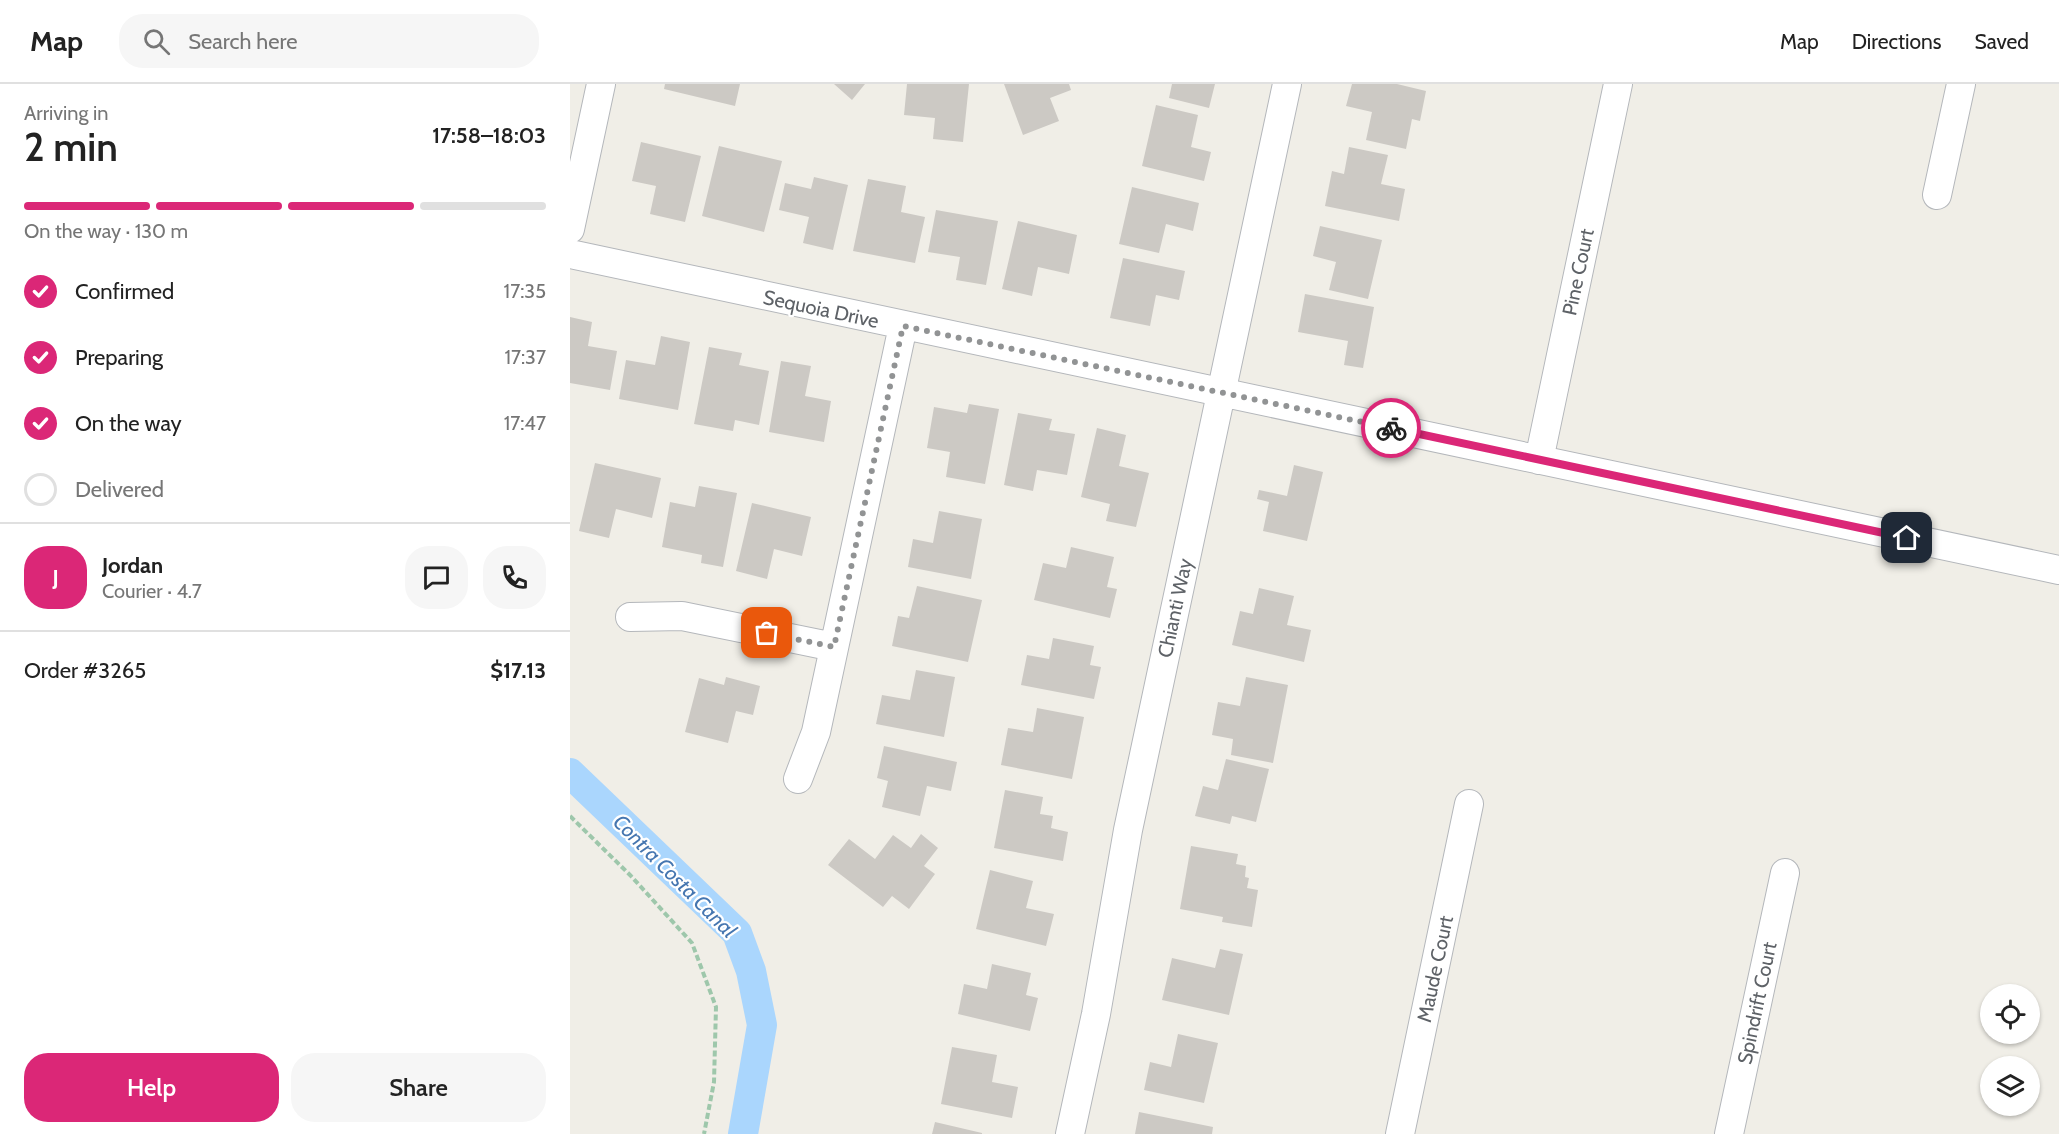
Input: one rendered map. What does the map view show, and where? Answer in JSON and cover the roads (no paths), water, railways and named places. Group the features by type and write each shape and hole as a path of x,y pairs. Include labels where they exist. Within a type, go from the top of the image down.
{"street":[{"path":"570,229 601,84"},
{"name":"Chianti Way","path":"1070,1134 1095,1014 1128,830 1287,84"},
{"name":"Pine Court","path":"1539,460 1618,84"},
{"path":"1937,195 1961,84"},
{"name":"Sequoia Drive","path":"570,254 2059,570"},
{"path":"798,779 816,732 903,326"},
{"path":"630,617 682,616 834,647"},
{"name":"Maude Court","path":"1400,1134 1469,804"},
{"name":"Spindrift Court","path":"1729,1134 1785,873"}],"waterway":[{"name":"Contra Costa Canal","path":"570,773 737,933 751,971 762,1025 743,1134"}]}
